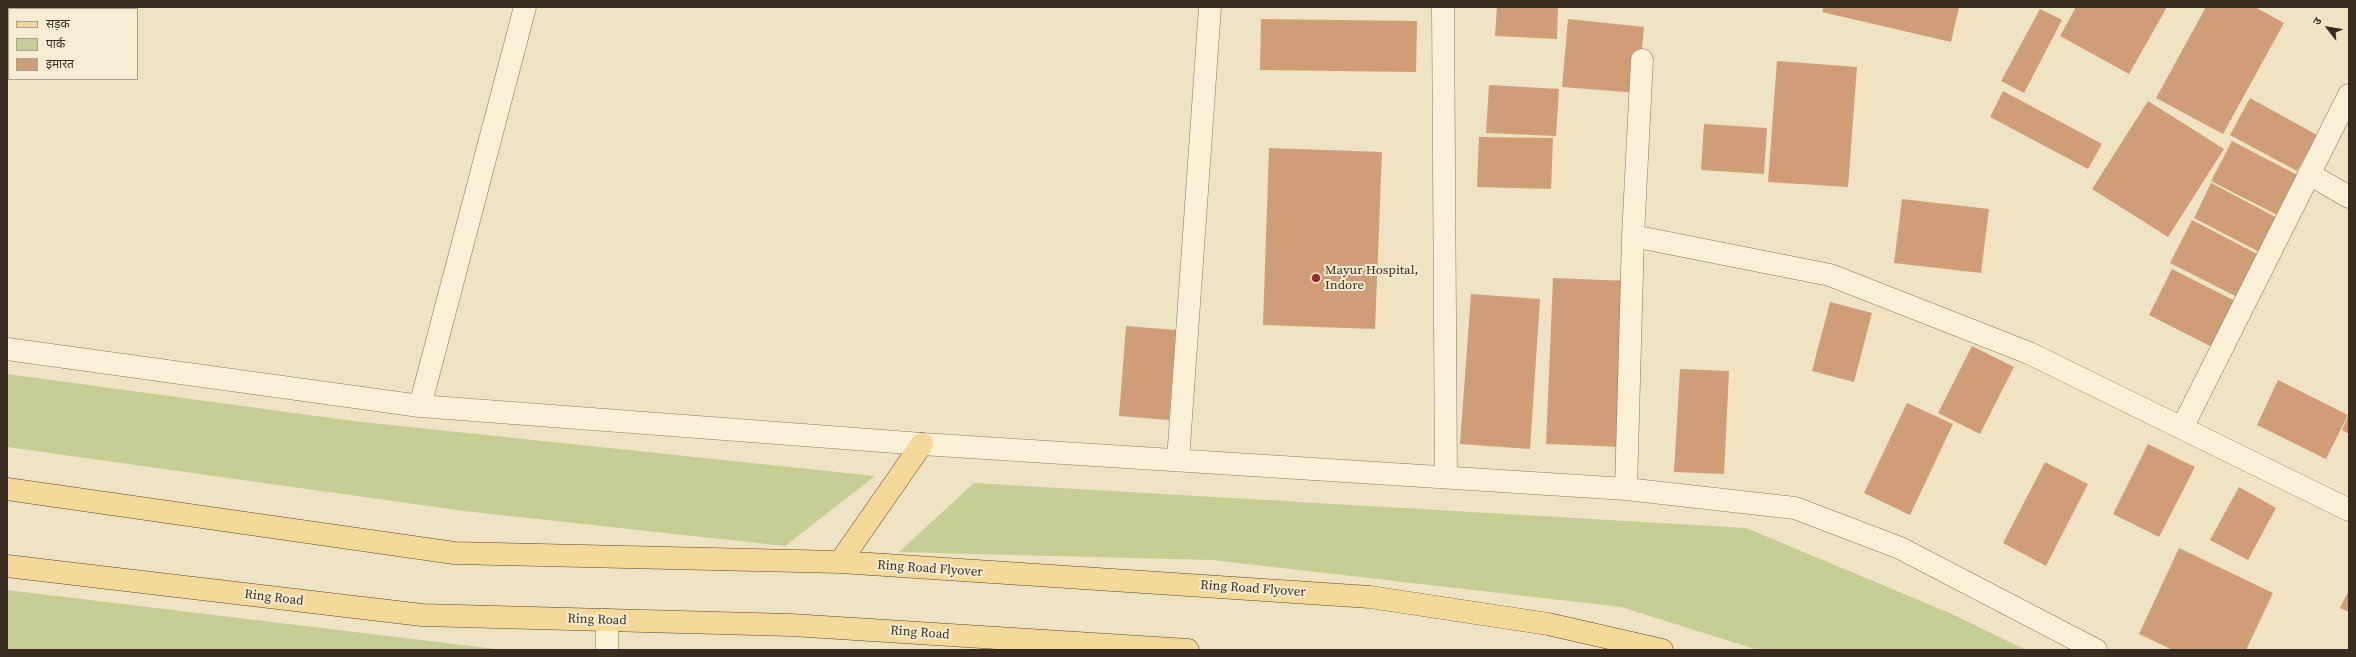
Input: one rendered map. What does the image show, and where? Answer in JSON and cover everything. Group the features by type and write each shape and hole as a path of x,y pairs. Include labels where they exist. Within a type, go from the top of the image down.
{"main road":[{"path":"7,489 454,553 840,562 922,444"},
{"name":"Ring Road Flyover","path":"840,562 1370,597 1548,624 1662,650"},
{"name":"Ring Road","path":"7,566 422,615 791,625 1188,650"}],"street":[{"path":"420,406 526,7"},
{"path":"1178,460 1210,7"},
{"path":"1443,7 1446,477"},
{"path":"1626,489 1633,236 1642,60"},
{"path":"2182,428 2349,94"},
{"path":"2309,174 2349,197"},
{"path":"1633,236 1830,275 2029,353 2349,510"},
{"path":"7,349 420,406 922,444 1626,489 1795,508 1900,548 2096,650"},
{"path":"607,620 607,650"}],"green space":[{"path":"7,374 353,421 875,476 785,546 464,511 7,447"},
{"path":"974,483 1746,528 1952,614 2026,650 1758,650 1621,607 1212,560 899,552"},
{"path":"7,590 504,650 7,650"}],"building":[{"path":"1497,7 1558,7 1557,39 1495,36"},
{"path":"1824,7 1959,7 1951,42 1822,12"},
{"path":"2076,7 2167,7 2129,74 2060,36"},
{"path":"2206,7 2255,7 2284,23 2223,134 2156,98"},
{"path":"2040,9 2062,20 2024,93 2001,81"},
{"path":"1261,19 1417,21 1416,72 1260,70"},
{"path":"1568,19 1644,27 1638,93 1562,87"},
{"path":"1777,61 1857,67 1848,187 1768,182"},
{"path":"1489,85 1559,89 1556,136 1486,133"},
{"path":"2003,91 2102,144 2088,169 1990,117"},
{"path":"2250,98 2317,135 2297,171 2230,135"},
{"path":"2148,101 2224,149 2168,237 2092,189"},
{"path":"1704,124 1767,128 1764,174 1701,170"},
{"path":"1479,137 1553,138 1551,189 1477,187"},
{"path":"2232,141 2303,178 2283,218 2211,181"},
{"path":"1269,148 1382,152 1375,329 1263,325"},
{"path":"2211,183 2283,221 2265,255 2194,218"},
{"path":"1902,199 1989,209 1981,273 1894,263"},
{"path":"2192,220 2261,256 2239,298 2170,263"},
{"path":"2172,269 2239,303 2216,349 2149,315"},
{"path":"1553,278 1629,281 1623,447 1546,444"},
{"path":"1471,294 1540,299 1530,449 1460,444"},
{"path":"1830,302 1872,313 1854,382 1812,371"},
{"path":"1126,326 1176,330 1169,420 1119,416"},
{"path":"1972,346 2014,367 1980,434 1938,413"},
{"path":"1680,369 1729,371 1724,474 1674,472"},
{"path":"2278,380 2348,415 2326,459 2257,425"},
{"path":"1907,403 1953,424 1910,515 1864,493"},
{"path":"2349,415 2349,434 2342,430"},
{"path":"2148,444 2195,467 2159,537 2113,514"},
{"path":"2045,462 2088,484 2046,566 2003,543"},
{"path":"2239,487 2276,508 2248,560 2210,540"},
{"path":"2179,548 2273,593 2246,650 2173,650 2139,634"},
{"path":"2349,590 2349,612 2340,608"}],"place":[{"name":"Mayur Hospital, Indore","path":"1316,278"}]}
